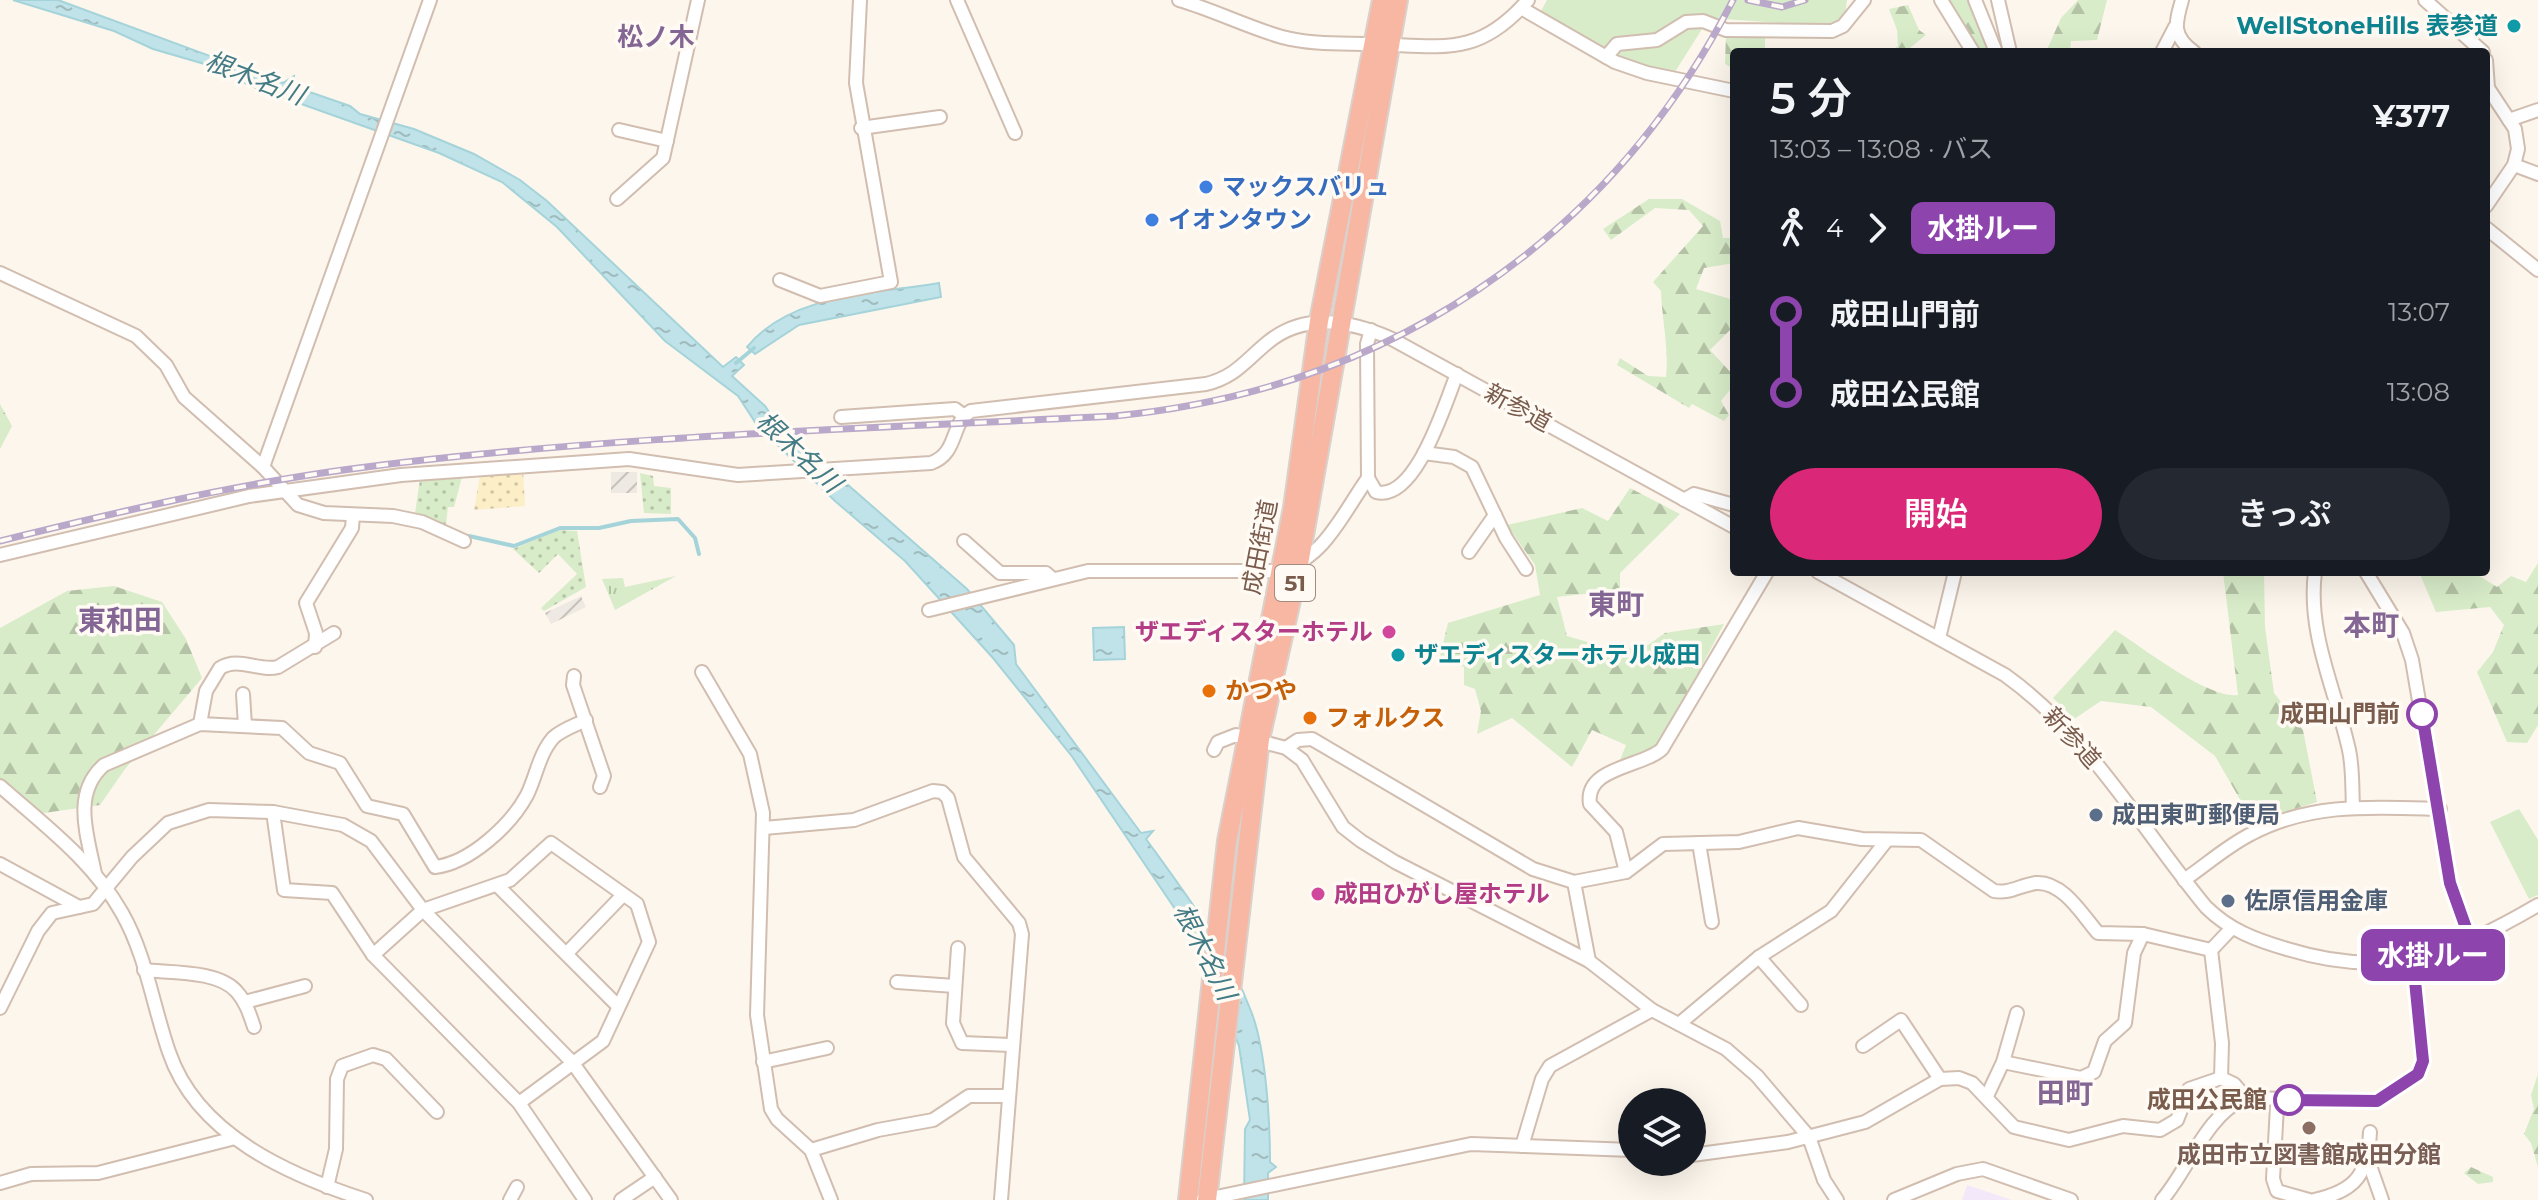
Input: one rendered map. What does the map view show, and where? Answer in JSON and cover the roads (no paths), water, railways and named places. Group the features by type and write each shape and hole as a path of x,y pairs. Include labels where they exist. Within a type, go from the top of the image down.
{"highway":[{"name":"成田街道","path":"1253,738 1299,564 1341,322 1382,44 1382,0"},
{"name":"成田街道","path":"1206,1199 1190,1174 1236,842 1293,508 1319,321 1382,44 1398,0"},
{"name":"成田街道","path":"1206,1199 1236,842"}],"street":[{"path":"263,467 430,0"},
{"path":"617,199 663,158 698,0"},
{"path":"780,280 820,296 891,282 861,128 856,83 860,0"},
{"path":"957,0 1015,133"},
{"path":"1179,0 1287,38 1316,43 1441,49 1462,46 1496,31 1524,4 1606,57 1647,73 1730,90"},
{"path":"1606,57 1617,44 1657,40 1686,22 1703,21 1726,30 1832,31 1843,26 1864,0"},
{"path":"1941,0 1971,48"},
{"path":"1975,0 1994,48"},
{"path":"1998,0 2009,48"},
{"path":"2164,48 2175,27 2182,0"},
{"path":"2425,0 2479,48"},
{"path":"2175,27 2181,42 2189,48"},
{"path":"2490,91 2517,138 2514,165 2490,200"},
{"path":"2509,120 2538,110"},
{"path":"861,128 940,117"},
{"path":"619,130 667,141"},
{"path":"2514,165 2538,174"},
{"path":"2490,231 2538,270"},
{"path":"0,273 136,336 166,365 184,397 263,467 298,505 324,513 393,516 422,522 464,541"},
{"path":"0,555 181,510 283,491 401,475 629,459 738,475 938,460 955,441 963,415 977,409 1159,392 1218,381 1239,371 1278,335 1319,321"},
{"name":"新参道","path":"1319,321 1341,322 1371,330 1730,525"},
{"path":"1371,330 1367,344 1368,478 1376,492 1384,494 1394,490 1420,463 1457,374"},
{"path":"841,417 955,409 963,415"},
{"path":"1424,453 1454,457 1472,467 1526,569"},
{"path":"929,610 1101,570 1280,570 1299,564 1321,546 1368,478"},
{"path":"1684,500 1694,494 1730,504"},
{"path":"315,647 316,633 306,603 352,528 353,515"},
{"path":"1469,552 1495,515"},
{"path":"964,541 1000,573 1046,573 1053,579"},
{"path":"1626,872 1616,832 1590,804 1593,788 1604,775 1647,760 1662,749 1765,576"},
{"name":"新参道","path":"1825,576 2005,675 2059,721 2092,758 2206,907 2231,929 2278,947 2333,961 2375,965 2413,961 2471,942 2538,905"},
{"path":"1939,638 1954,576"},
{"path":"2314,576 2311,598 2326,674 2350,752 2353,807"},
{"path":"2368,576 2408,644 2440,809 2450,883 2471,942"},
{"path":"200,724 206,691 220,668 236,662 268,670 315,647 334,633"},
{"path":"702,672 754,765 764,828 757,1015 773,1114 811,1150 831,1200"},
{"path":"574,676 604,776 600,787"},
{"path":"243,694 245,726"},
{"path":"95,874 83,809 87,786 95,773 104,765 200,724 282,728 309,753 340,763 367,806 403,814 435,867 472,851 499,829 528,793 554,737 586,720"},
{"path":"1214,750 1218,742 1236,735 1286,748 1302,760 1343,827 1361,841 1395,862 1589,961 1652,1010 1743,1062 1809,1137 1824,1180 1837,1200"},
{"path":"1286,748 1298,740 1312,739 1533,869 1574,882 1626,872 1663,844 1739,842 1798,828 1887,840 1921,840 1994,891 2006,893 2036,883 2054,887 2098,933 2143,934 2211,950"},
{"path":"0,786 95,874 107,889 138,946 177,1074 206,1113 235,1138 295,1174 366,1200"},
{"path":"764,828 854,820 933,791 942,792 948,798 964,857 1019,923 1022,934 1001,1200"},
{"path":"2184,880 2260,830 2318,810 2353,807 2440,809"},
{"path":"0,1008 38,931 52,913 93,904 132,857 168,823 209,810 273,812 343,825 371,841 423,910 572,1062 671,1200"},
{"path":"273,812 284,890 332,893 373,955 519,1103 585,1200"},
{"path":"1679,1024 1759,957 1831,911 1887,840"},
{"path":"373,955 423,910 510,880 551,843 637,904 649,942 603,1041 519,1103"},
{"path":"1699,843 1712,922"},
{"path":"0,864 79,907"},
{"path":"1574,882 1589,961"},
{"path":"497,885 618,1006"},
{"path":"567,953 622,896"},
{"path":"2211,950 2231,929"},
{"path":"2003,1062 2081,1078 2094,1072 2105,1041 2125,1023 2134,953 2143,934"},
{"path":"958,948 953,1023 962,1043 1011,1045"},
{"path":"2211,950 2222,1043 2221,1078"},
{"path":"1759,957 1801,1005"},
{"path":"2162,1200 2220,1115 2246,1098 2377,1101 2418,1074 2423,1061 2413,961"},
{"path":"144,970 217,980 231,986 245,1002 254,1027"},
{"path":"897,982 955,986"},
{"path":"245,1002 305,986"},
{"path":"1522,1146 1542,1079 1550,1066 1652,1010"},
{"path":"1987,1096 2003,1062 2017,1013"},
{"path":"1863,1046 1901,1020 1940,1079"},
{"path":"763,1062 827,1048"},
{"path":"327,1187 336,1149 337,1079 342,1066 373,1055 386,1059 437,1112"},
{"path":"1706,1153 1809,1137 1865,1122 1940,1079 1959,1078 1987,1096 2014,1127 2069,1140 2123,1126 2160,1130 2177,1120 2189,1089 2221,1078 2234,1084 2246,1098"},
{"path":"811,1150 878,1130 933,1120 969,1096 1008,1096"},
{"path":"2282,1100 2277,1106 2273,1179 2277,1191 2311,1200 2334,1196 2351,1184 2369,1163"},
{"path":"2370,1132 2369,1163 2382,1200"},
{"path":"0,1183 31,1174 98,1173 235,1138"},
{"path":"1206,1199 1471,1144 1618,1149"},
{"path":"1894,1200 1957,1174 1983,1169 2000,1172 2071,1200"},
{"path":"621,1200 655,1177"},
{"path":"510,1200 517,1187"}],"water":[{"name":"根木名川","path":"13,0 58,0 283,83 294,76 295,87 350,106 360,114 414,129 474,154 520,180 547,201 723,367 736,357 744,365 732,376 765,406 776,422 967,589 1014,645 1016,664 1141,833 1153,831 1146,839 1218,943 1241,988 1256,1027 1266,1085 1270,1162 1276,1167 1268,1173 1268,1200 1244,1200 1245,1129 1250,1120 1239,1046 1198,943 1071,755 993,658 905,561 835,501 757,425 738,396 665,341 557,227 502,182 439,153 251,86 208,65 153,49 114,31"},
{"path":"939,283 941,297 799,325 755,354 747,347 765,329 810,306 862,294"},
{"path":"1124,627 1125,659 1094,660 1093,628"}],"waterway":[{"path":"736,363 754,348"},
{"path":"469,536 514,546 560,528 599,528 631,521 678,519 695,538 699,554"}],"railway":[{"path":"0,541 171,501 343,470 632,441 1115,416 1214,401 1308,374 1396,337 1479,289 1554,231 1622,163 1682,86 1733,0"},
{"path":"1748,0 1782,7 1805,0"}],"place":[{"name":"WellStoneHills 表参道","path":"2514,26"},
{"name":"マックスバリュ","path":"1206,187"},
{"name":"イオンタウン","path":"1152,220"},
{"name":"ザエディスターホテル","path":"1389,632"},
{"name":"ザエディスターホテル成田","path":"1398,655"},
{"name":"かつや","path":"1209,691"},
{"name":"成田山門前","path":"2422,714"},
{"name":"フォルクス","path":"1310,718"},
{"name":"成田東町郵便局","path":"2096,815"},
{"name":"成田ひがし屋ホテル","path":"1318,894"},
{"name":"佐原信用金庫","path":"2228,901"},
{"name":"成田公民館","path":"2289,1100"},
{"name":"成田市立図書館成田分館","path":"2309,1128"}],"district":[{"name":"松ノ木","path":"656,37"},
{"name":"東町","path":"1616,604"},
{"name":"東和田","path":"120,620"},
{"name":"本町","path":"2371,625"},
{"name":"田町","path":"2065,1093"}]}
